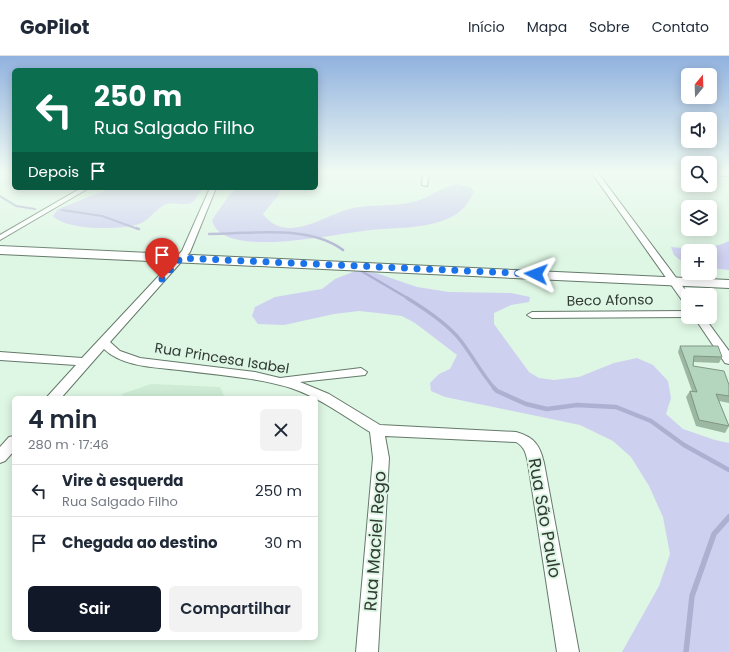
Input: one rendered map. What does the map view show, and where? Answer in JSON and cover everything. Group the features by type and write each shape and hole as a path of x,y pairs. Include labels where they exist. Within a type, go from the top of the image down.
{"main road":[{"path":"0,243 184,255"},
{"path":"0,250 184,255 670,275 729,284"},
{"path":"670,275 681,273"},
{"path":"717,274 729,275"}],"street":[{"path":"0,238 64,201"},
{"path":"55,396 184,255 206,201"},
{"path":"615,201 681,291"},
{"name":"Beco Afonso","path":"532,315 681,314"},
{"path":"704,324 729,360"},
{"name":"Rua Princesa Isabel","path":"104,343 116,354 138,361 255,376 308,390 324,397 377,430"},
{"path":"0,356 85,362"},
{"path":"278,381 361,372"},
{"name":"Rua Maciel Rego","path":"367,652 381,458 377,430"},
{"name":"Rua São Paulo","path":"377,430 516,438 523,439 531,444 536,463 568,652"},
{"path":"0,457 12,444"}],"shaded area":[{"path":"79,201 193,201 188,204 167,204 139,224 108,228 82,227 60,221 53,216 58,209"},
{"path":"225,201 274,201 263,214 273,223 283,227 295,228 319,221 353,208 402,204 417,201 469,201 456,214 437,223 416,227 373,230 280,242 256,242 235,239 220,232 212,220"},
{"path":"729,241 729,270 717,269 717,245"},
{"path":"671,247 681,247 681,261 674,255"},
{"path":"358,270 376,273 417,287 449,292 511,293 530,297 529,302 511,305 494,313 494,324 529,372 539,378 554,380 579,377 614,363 637,358 653,365 668,381 671,398 666,414 683,429 715,440 729,443 729,652 622,652 659,586 670,554 663,517 649,486 631,457 613,441 580,425 445,397 431,391 430,383 439,374 450,369 457,355 415,323 402,316 359,311 334,314 284,325 258,324 252,316 255,307 275,297 322,289 335,279"},
{"path":"151,384 220,387 224,396 122,396 122,394"}],"building":[{"path":"680,346 718,346 722,357 694,356 693,366 724,371 729,385 729,396 716,394 729,426 699,420 690,391 697,392"}],"waterway":[{"path":"8,201 16,206 35,209"},
{"path":"62,210 102,216 138,229"},
{"path":"209,234 260,232 296,234 329,242 343,250"},
{"path":"358,269 409,299"},
{"path":"407,298 436,317 456,335 495,389"},
{"path":"495,389 526,404 547,409 577,405 616,407 651,421 684,445 729,470"},
{"path":"686,652 692,596 714,534 729,517"}],"route":[{"path":"162,279 181,258 536,274"}]}
